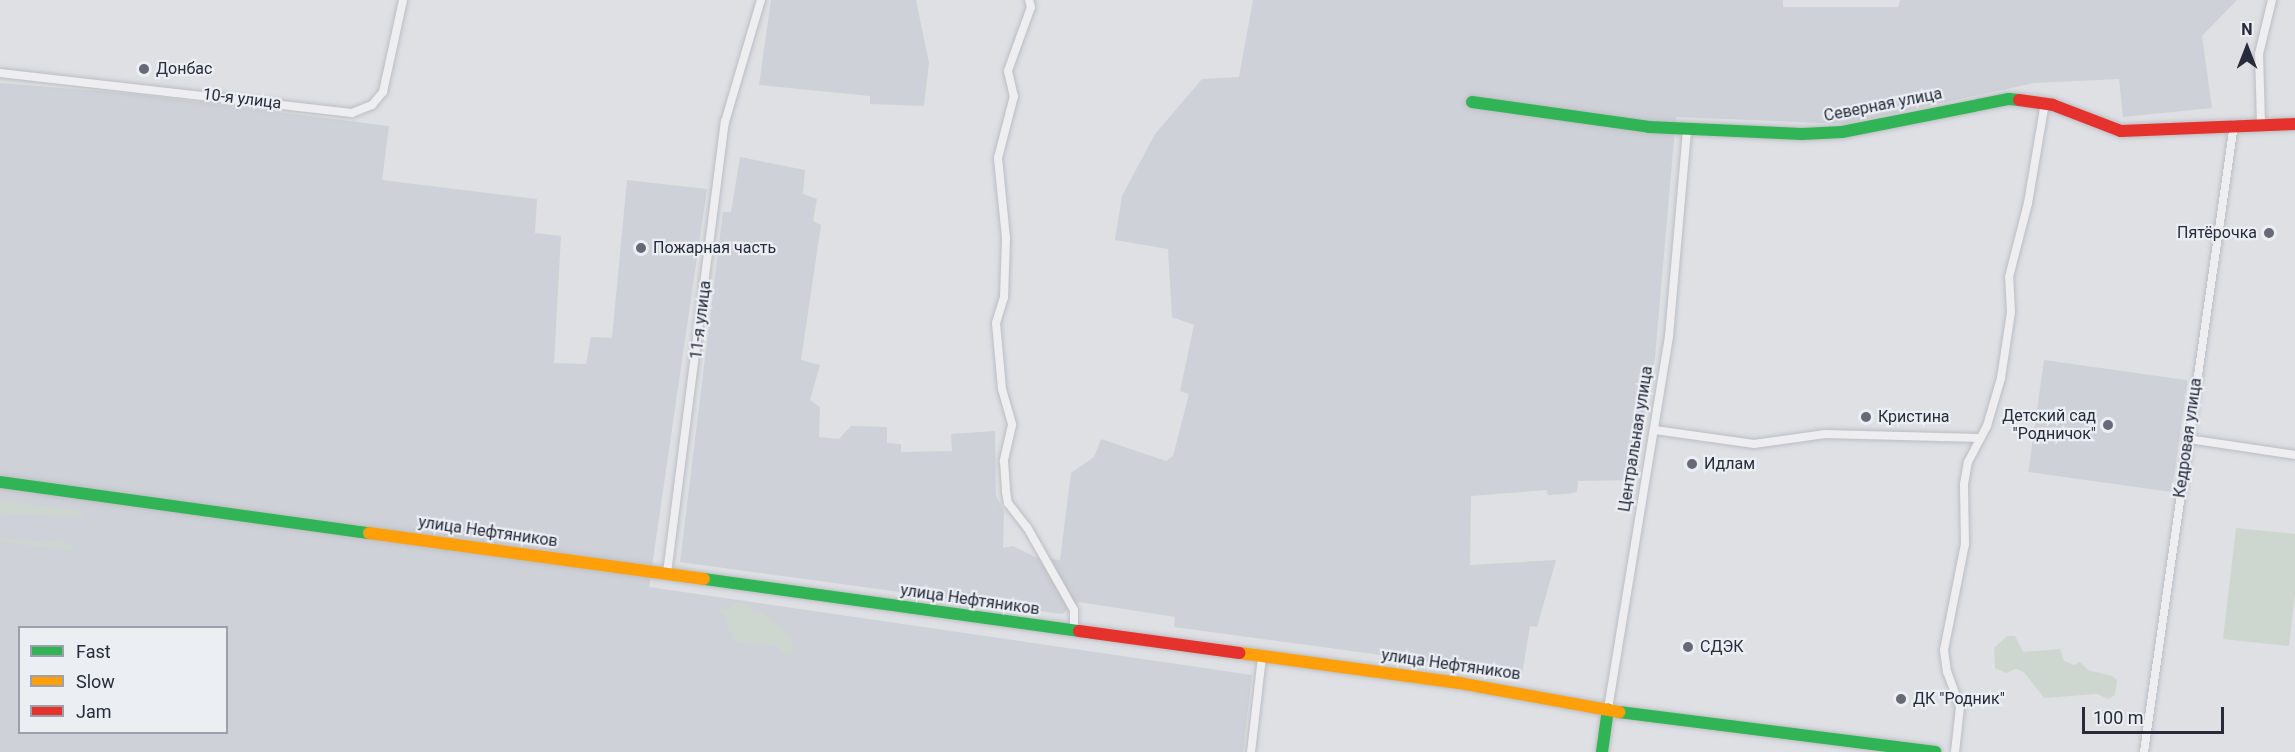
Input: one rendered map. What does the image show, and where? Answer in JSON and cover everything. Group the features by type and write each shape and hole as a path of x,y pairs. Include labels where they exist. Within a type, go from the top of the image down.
{"street":[{"name":"10-я улица","path":"0,73 352,113 372,105 382,92 403,0"},
{"name":"11-я улица","path":"667,573 725,122 760,0"},
{"path":"1029,0 1030,7 1008,71 1014,96 998,158 1006,238 1004,297 996,323 1002,389 1012,425 1005,453 1006,492 1008,503 1027,527 1074,610 1074,632"},
{"path":"2260,124 2259,54 2272,0"},
{"name":"Северная улица","path":"1472,102 1687,129 1824,134 1997,99 2045,103 2121,131 2234,124 2295,124"},
{"path":"1955,752 1960,707 1947,672 1944,650 1965,544 1968,462 1987,426 2001,378 2011,312 2009,277 2028,203 2045,103"},
{"name":"Кедровая улица","path":"2144,752 2234,124"},
{"name":"Центральная улица","path":"1602,752 1669,336 1687,129"},
{"path":"1654,430 1754,444 1825,434 1979,438"},
{"path":"2188,439 2295,455"},
{"name":"улица Нефтяников","path":"0,482 1535,694 1608,709 1935,752"},
{"path":"1251,752 1262,657"}],"shaded area":[{"path":"771,0 916,0 929,63 924,106 870,104 870,96 759,85"},
{"path":"1253,0 1783,0 1783,7 1898,7 1900,0 2237,0 2202,36 2212,108 2123,117 2119,79 2034,83 1845,124 1676,117 1655,357 1635,480 1578,481 1577,492 1566,494 1548,495 1547,490 1471,496 1470,565 1556,560 1537,627 1530,626 1522,674 1174,627 1175,617 1079,602 1062,614 680,562 723,212 731,212 740,157 805,170 803,194 817,199 813,221 821,225 801,360 820,365 810,400 820,407 819,437 839,439 851,426 887,427 887,443 901,444 901,452 952,451 951,434 995,431 996,496 1004,511 1003,548 1013,546 1035,557 1060,560 1071,473 1094,457 1101,439 1166,461 1173,456 1189,394 1180,391 1194,325 1172,317 1168,249 1115,240 1122,196 1155,134 1202,79 1239,77"},
{"path":"0,83 135,94 389,126 382,180 537,199 535,233 561,236 554,363 586,364 591,337 612,338 627,180 707,189 649,587 1252,675 1243,752 0,752"},
{"name":"Детский сад \"Родничок\"","path":"2044,360 2188,380 2172,492 2028,472"},
{"path":"0,500 79,511 85,516 0,513"},
{"path":"2236,528 2295,534 2295,593 2289,646 2223,639"},
{"path":"0,538 47,543 62,540 77,550 0,542"},
{"path":"738,602 749,605 754,613 763,612 790,636 794,649 791,653 786,656 777,646 731,641 735,634 729,633 725,614 714,609 728,609"},
{"path":"2007,636 2015,636 2023,652 2060,649 2064,661 2074,665 2080,662 2088,670 2112,676 2117,680 2115,695 2108,699 2097,694 2044,698 2024,672 2016,669 2006,673 1995,668 1994,648"}],"traffic: fast":[{"path":"1472,102 1649,127 1802,134 1842,132 2009,99 2019,100"},
{"path":"0,482 369,533"},
{"path":"704,579 1079,631"},
{"path":"1602,752 1608,709"},
{"path":"1619,712 1935,752"}],"traffic: slow":[{"path":"369,533 704,579"},
{"path":"1240,653 1459,683 1619,712"}],"traffic: jam":[{"path":"2019,100 2053,105 2121,131 2295,124"},
{"path":"1079,631 1240,653"}],"place":[{"name":"Донбас","path":"144,69"},
{"name":"Пятёрочка","path":"2269,233"},
{"name":"Пожарная часть","path":"641,248"},
{"name":"Кристина","path":"1866,417"},
{"name":"Детский сад \"Родничок\"","path":"2108,425"},
{"name":"Идлам","path":"1692,464"},
{"name":"СДЭК","path":"1688,647"},
{"name":"ДК \"Родник\"","path":"1901,699"}]}
